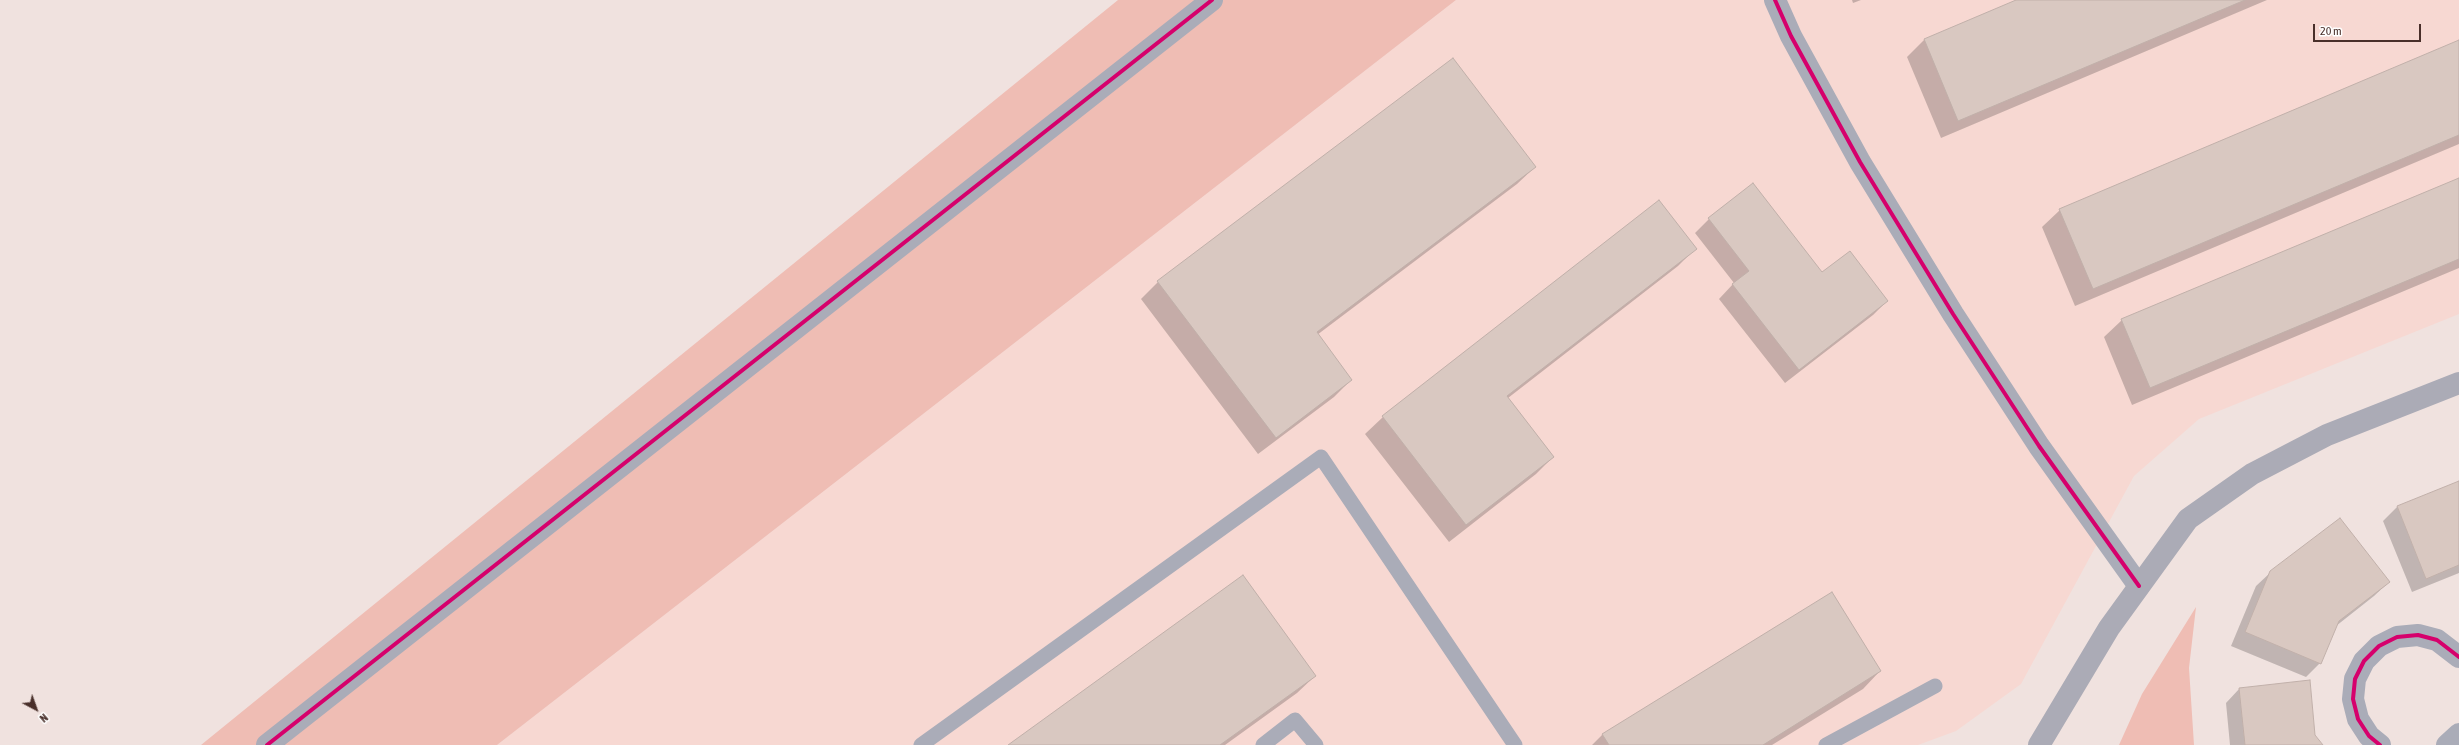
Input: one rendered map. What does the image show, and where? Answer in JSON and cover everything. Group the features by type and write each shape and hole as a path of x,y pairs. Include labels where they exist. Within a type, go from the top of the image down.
{"street":[{"path":"267,745 1212,0"},
{"path":"1775,0 1791,36 1860,162 1953,314 2039,446 2139,586"},
{"path":"2039,745 2109,628 2188,519 2252,474 2327,435 2459,383"},
{"path":"2380,745 2369,736 2358,719 2353,699 2355,679 2364,661 2379,646 2398,638 2418,636 2438,640 2458,652"},
{"path":"2447,745 2459,734"}],"lane":[{"path":"921,745 1321,457 1515,745"},
{"path":"1826,745 1936,686"},
{"path":"1263,745 1295,720 1316,745"}],"shaded area":[{"path":"1118,0 1456,0 497,745 201,745"},
{"path":"1456,0 2459,0 2459,314 2199,419 2134,476 2021,684 1956,731 1918,745 497,745"},
{"path":"2196,607 2189,668 2194,745 2119,745 2142,694"}],"building":[{"path":"2016,0 2245,0 1958,121 1924,39"},
{"path":"2459,40 2459,135 2093,289 2059,209"},
{"path":"1453,58 1536,167 1317,332 1352,380 1276,438 1157,281"},
{"path":"2459,178 2459,259 2150,388 2121,319"},
{"path":"1753,183 1822,272 1850,251 1888,301 1799,370 1732,284 1749,271 1708,218"},
{"path":"1659,200 1697,249 1507,396 1554,457 1466,525 1382,416"},
{"path":"2459,481 2459,565 2426,579 2397,506"},
{"path":"2340,518 2390,582 2339,621 2321,664 2245,632 2270,571"},
{"path":"1243,575 1316,676 1220,745 1008,745"},
{"path":"1832,592 1881,671 1763,745 1609,745 1602,734"},
{"path":"2310,680 2315,735 2323,745 2245,745 2239,688"}],"cycle path":[{"path":"267,745 1212,0"},
{"path":"1775,0 1791,36 1860,162 1953,314 2039,446 2139,586"},
{"path":"2380,745 2369,736 2358,719 2353,699 2355,679 2364,661 2379,646 2397,637 2418,635 2437,640 2459,657"}]}
